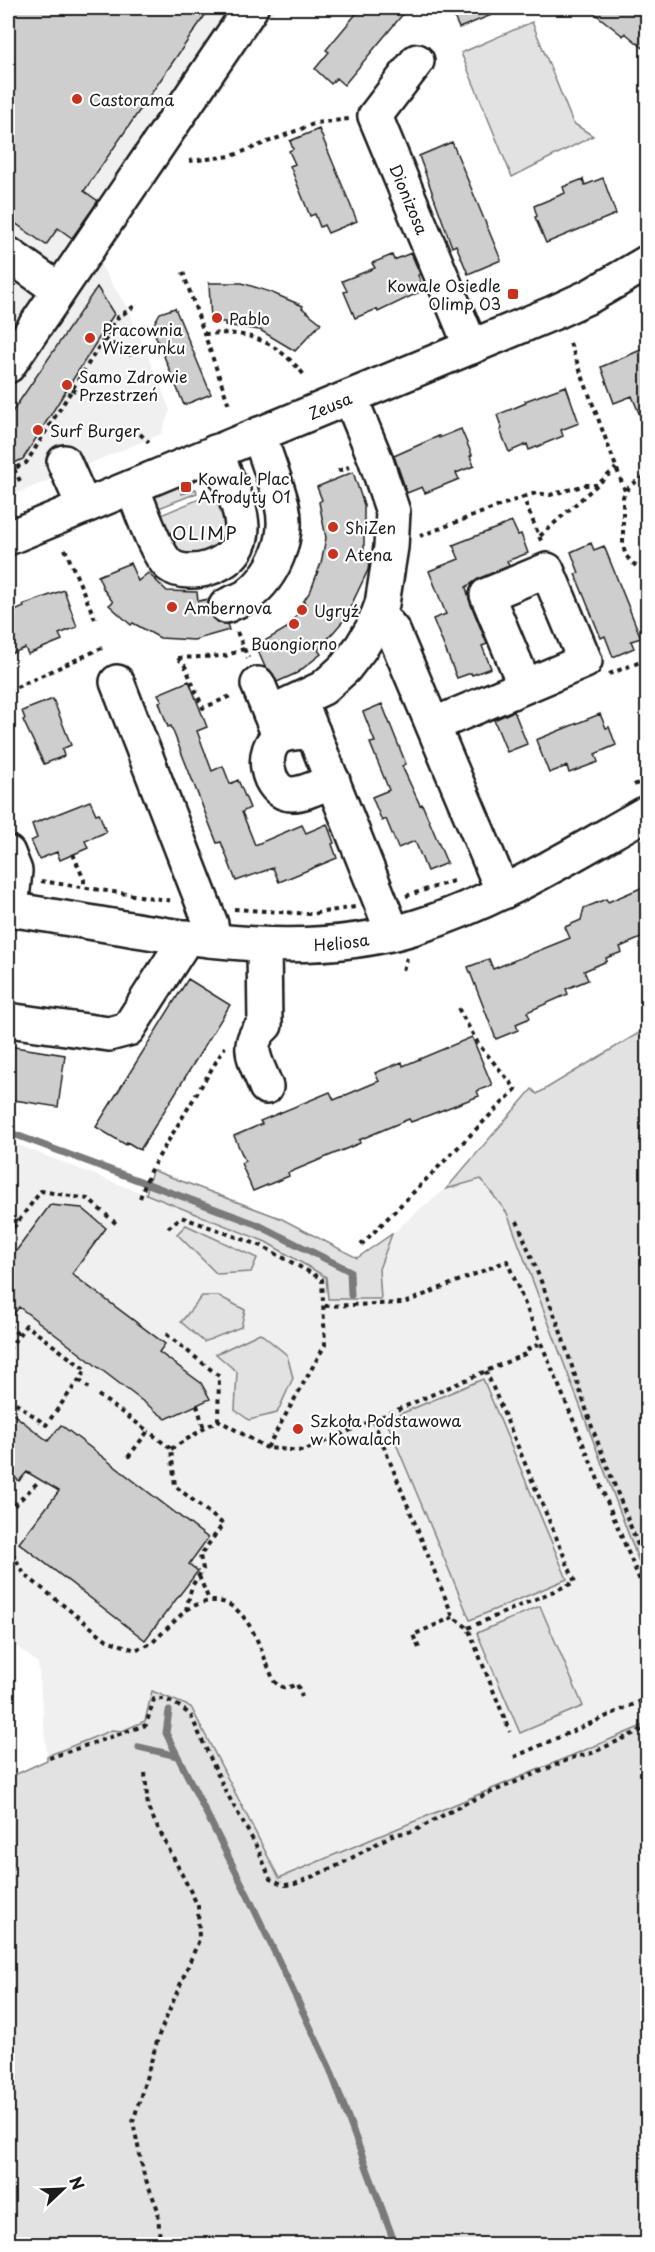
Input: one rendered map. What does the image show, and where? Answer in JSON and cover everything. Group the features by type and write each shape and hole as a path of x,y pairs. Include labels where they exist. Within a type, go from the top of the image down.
{"street":[{"path":"8,366 251,8"},
{"path":"375,116 417,61"},
{"name":"Dionizosa","path":"375,116 471,347"},
{"path":"8,254 59,291"},
{"name":"Zeusa","path":"8,538 590,296 648,262"},
{"path":"269,711 300,700 323,688 345,668 362,646 382,603 391,547 393,512 375,458 350,397"},
{"path":"226,606 247,596 270,571 280,551 284,529 282,506 259,434"},
{"path":"132,487 159,552 170,565 179,570 192,570 205,569 225,562 236,551 243,536 237,505 215,452"},
{"path":"64,462 84,507"},
{"path":"376,619 388,625 393,631 497,879"},
{"path":"8,1020 109,1034 128,1029 211,924 117,682"},
{"path":"433,725 525,686"},
{"path":"300,700 393,933"},
{"path":"269,711 296,732 313,732"},
{"path":"269,711 270,745 267,758 268,770 274,784 281,791 292,794 333,781"},
{"name":"Heliosa","path":"10,887 198,939 264,945 304,945 393,933 468,908 497,879 648,812"},
{"path":"264,945 265,1025 255,1034 252,1050 266,1087"}],"path":[{"path":"189,161 232,156 316,123 375,116"},
{"path":"183,272 230,408"},
{"path":"8,471 26,463 117,318 136,305"},
{"path":"204,334 227,332 250,336 272,345 290,358 305,376"},
{"path":"104,339 133,356"},
{"path":"570,343 625,491"},
{"path":"72,389 89,399 103,399"},
{"path":"140,434 148,442"},
{"path":"540,536 616,468"},
{"path":"14,469 20,481"},
{"path":"636,566 626,555 624,546 623,497 625,491 636,480 648,476"},
{"path":"391,547 536,493 550,495 597,485"},
{"path":"523,497 545,549"},
{"path":"65,549 95,619"},
{"path":"8,691 106,646"},
{"path":"244,649 225,656 178,658 185,666 203,708 269,711"},
{"path":"601,678 648,658"},
{"path":"73,854 84,880 84,886"},
{"path":"10,887 84,886 204,906 311,914 382,902 485,871 497,879"},
{"path":"361,1245 516,1089 479,1045 458,1008"},
{"path":"140,1198 150,1171 230,1040"},
{"path":"8,1235 41,1191 88,1199 119,1226"},
{"path":"8,1214 17,1222"},
{"path":"168,1228 181,1217 262,1246 322,1279 325,1345 267,1448"},
{"path":"517,1221 558,1324 594,1430 648,1571"},
{"path":"325,1306 404,1303 507,1261 648,1600"},
{"path":"8,1324 19,1335"},
{"path":"8,1350 26,1325 86,1370 46,1425 8,1397"},
{"path":"166,1334 219,1376 218,1420"},
{"path":"218,1420 267,1448 303,1451 525,1354 526,1350 542,1343"},
{"path":"468,1628 574,1582 486,1371"},
{"path":"79,1380 89,1388"},
{"path":"98,1395 171,1449 175,1486 223,1524 200,1557 203,1569 192,1586 186,1610"},
{"path":"197,1405 204,1429"},
{"path":"171,1449 218,1420"},
{"path":"373,1420 453,1617 468,1628 510,1732"},
{"path":"126,1460 148,1431"},
{"path":"8,1512 40,1480"},
{"path":"8,1545 24,1574 107,1640 135,1650 152,1642 186,1610 200,1602 215,1600 232,1606 247,1618 273,1681 281,1688 297,1684 302,1697"},
{"path":"199,1576 209,1600"},
{"path":"419,1648 413,1635 453,1617"},
{"path":"49,1758 146,1725 154,1700 159,1698 183,1708 191,1716 225,1790 259,1851 270,1879 285,1885 295,1884 319,1874 392,1835 414,1831 468,1802 575,1757 592,1754 648,1727"},
{"path":"514,1757 648,1698"},
{"path":"145,1773 148,1808 198,1906 199,1940 159,2035 133,2122 144,2175 158,2210 160,2244"}],"shaded area":[{"path":"8,8 276,8 100,264 129,311 170,410 161,434 8,497"},
{"path":"532,22 573,123 593,136 512,177 461,53"},
{"path":"176,482 182,494 196,489 197,493 154,510 154,498 158,491"},
{"path":"221,490 232,545 181,560 156,517"},
{"path":"647,1028 647,1583 507,1213 481,1179 446,1189 532,1089 537,1094"},
{"name":"Szkoła Podstawowa w Kowalach","path":"8,1141 266,1242 327,1277 328,1299 379,1269 392,1234 421,1208 446,1189 481,1179 507,1213 647,1583 647,1724 279,1879 190,1706 153,1692 146,1721 122,1731 112,1730 47,1756 38,1663 8,1640"},
{"path":"152,1170 280,1218 357,1258 392,1234 379,1269 381,1299 328,1299 326,1277 266,1242 146,1194"},
{"path":"186,1225 257,1258 251,1272 217,1274 177,1234"},
{"path":"202,1296 219,1296 245,1310 241,1327 204,1342 181,1322"},
{"path":"260,1333 287,1355 293,1378 277,1413 249,1420 235,1410 237,1372 216,1354"},
{"path":"483,1379 567,1579 470,1620 386,1420"},
{"path":"540,1606 583,1706 520,1733 477,1633"},
{"path":"152,1691 191,1707 279,1878 647,1724 647,2244 34,2244 31,2241 8,2244 8,1778 47,1760 47,1756 112,1730 122,1731 145,1721"}],"building":[{"name":"Castorama","path":"8,8 210,8 84,191 98,201 72,238 58,228 46,245 8,218"},
{"path":"361,8 408,8 344,85 336,78 331,84 315,69 329,52 326,50"},
{"path":"450,8 509,8 459,28"},
{"path":"588,8 648,8 648,52 625,33 623,36"},
{"path":"319,129 357,221 328,233 324,225 320,227 315,214 310,216 290,166 295,164 289,151 293,149 290,141"},
{"path":"452,142 501,260 468,274 456,245 452,247 419,156"},
{"path":"603,178 616,214 546,243 535,217 537,216 534,206 565,193 563,187 583,179 585,185"},
{"path":"411,253 424,290 378,312 377,309 355,318 342,281 375,268 372,263 392,255 394,260"},
{"path":"209,283 242,283 270,292 303,306 302,308 321,323 295,351 260,330 225,325 225,322 211,322"},
{"path":"97,287 114,314 23,459 8,466 8,418"},
{"path":"175,308 211,394 184,405 152,327 160,313"},
{"path":"648,347 647,433 632,396 614,403 601,367"},
{"path":"566,386 579,423 561,430 563,436 529,450 527,444 509,452 497,415 526,403 525,401"},
{"path":"461,429 474,466 456,473 459,479 425,493 422,487 407,493 394,456"},
{"path":"353,472 364,505 364,556 370,557 368,570 348,612 350,613 318,650 321,654 297,673 277,682 270,670 265,667 256,646 287,628 306,604 303,602 311,590 321,563 326,538 319,502 322,500 317,487"},
{"path":"512,522 518,535 521,534 528,553 507,561 509,566 480,578 466,587 487,644 482,646 491,668 457,678 433,619 446,614 429,571 459,559 453,545"},
{"path":"591,543 594,550 604,546 641,638 631,641 634,648 613,657 605,636 601,638 575,574 579,573 571,552"},
{"path":"130,563 138,581 148,573 167,591 197,592 198,601 209,599 207,606 210,615 217,622 227,624 229,630 194,640 160,638 133,623 131,625 109,605 113,602 98,576"},
{"path":"64,590 77,627 59,634 62,640 28,654 25,648 8,655 8,614 24,607 23,605"},
{"path":"189,681 207,727 197,731 212,771 223,766 230,784 238,780 250,808 242,812 255,845 302,825 306,833 327,824 337,858 279,882 273,868 236,881 221,842 217,843 171,726 168,727 159,702 162,701 158,694"},
{"path":"53,699 71,745 62,749 64,756 44,764 23,720 25,719 22,711"},
{"path":"382,704 406,764 402,766 420,805 422,804 447,863 427,871 415,841 398,848 386,819 382,821 372,797 389,790 370,743 375,742 363,712"},
{"path":"514,711 527,744 507,752 494,720"},
{"path":"600,714 606,728 609,727 616,745 595,754 598,762 569,773 567,766 549,773 536,740"},
{"path":"90,801 96,814 99,813 106,832 85,841 88,848 60,860 57,852 39,859 31,841 37,838 32,824"},
{"path":"648,885 648,935 620,947 622,952 584,971 588,980 566,989 568,994 527,1012 530,1018 516,1024 518,1030 496,1039 468,967 489,959 493,969 570,938 565,927 581,920 584,908 606,899 608,902"},
{"path":"188,979 230,1005 140,1150 127,1142 126,1145 96,1127"},
{"path":"472,1037 492,1085 477,1091 479,1096 411,1122 409,1119 359,1140 360,1143 288,1173 289,1176 253,1191 241,1163 245,1161 234,1136 262,1124 260,1121 330,1092 334,1100 379,1081 375,1073 402,1062 403,1066"},
{"path":"8,1046 65,1055 58,1107 8,1099"},
{"path":"50,1205 82,1208 106,1228 72,1274 165,1344 159,1352 201,1383 210,1399 166,1419 19,1307 8,1322 8,1262"},
{"path":"8,1410 48,1441 61,1425 208,1538 189,1564 198,1571 145,1640 19,1543 59,1491 27,1472 19,1481 8,1472"}],"waterway":[{"path":"8,1132 256,1224 350,1271 351,1295"},
{"path":"169,1711 166,1733 248,1896 330,2069 395,2244"},
{"path":"139,1747 177,1756"}],"place":[{"name":"Castorama","path":"77,99"},
{"name":"Kowale Osiedle Olimp 03","path":"513,294"},
{"name":"Pablo","path":"217,318"},
{"name":"Pracownia Wizerunku","path":"90,338"},
{"name":"Samo Zdrowie Przestrzeń","path":"67,385"},
{"name":"Surf Burger","path":"38,430"},
{"name":"Kowale Plac Afrodyty 01","path":"186,487"},
{"name":"ShiZen","path":"333,527"},
{"name":"Atena","path":"333,554"},
{"name":"Ambernova","path":"172,607"},
{"name":"Ugryź","path":"302,610"},
{"name":"Buongiorno","path":"294,624"},
{"name":"Szkoła Podstawowa w Kowalach","path":"298,1429"}],"district":[{"name":"OLIMP","path":"205,532"}]}
